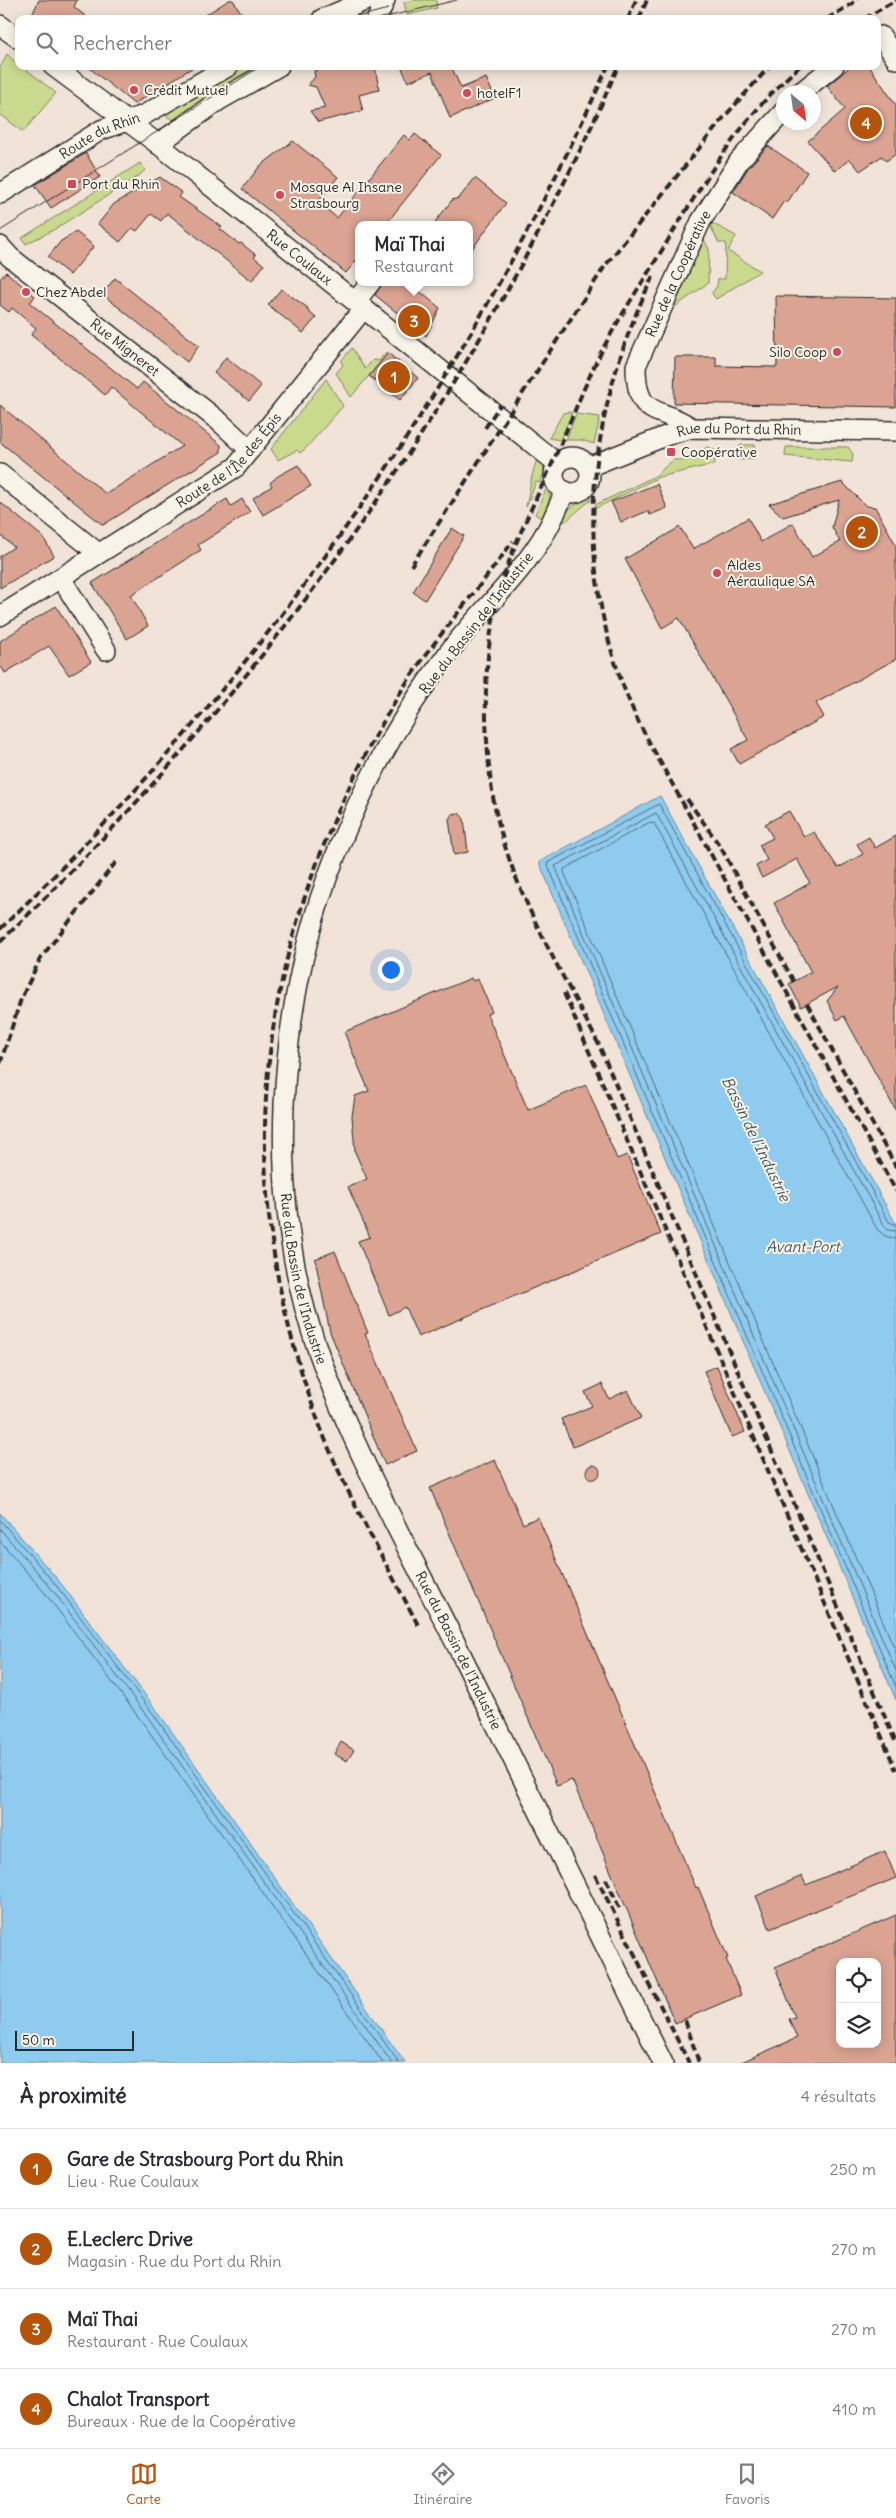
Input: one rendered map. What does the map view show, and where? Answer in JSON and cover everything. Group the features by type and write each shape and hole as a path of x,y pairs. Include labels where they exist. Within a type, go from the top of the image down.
{"street":[{"path":"331,15 367,0"},
{"path":"379,15 385,0"},
{"path":"0,25 15,36"},
{"path":"885,35 896,58"},
{"name":"Rue Coulaux","path":"58,70 124,121 158,144 558,464"},
{"name":"Route du Rhin","path":"0,194 101,130 144,115 222,70"},
{"path":"158,144 218,101 272,70"},
{"path":"810,85 829,70"},
{"name":"Rue de la Coopérative","path":"692,428 684,422 651,410 636,386 636,366 700,221 739,161 776,120"},
{"name":"Rue Migneret","path":"0,247 10,257 220,422 250,450"},
{"name":"Route de l'Île des Épis","path":"0,616 236,467 360,304 369,286"},
{"name":"Rue du Port du Rhin","path":"588,467 668,435 692,428 896,431"},
{"path":"574,457 584,461 588,467 590,478 582,489 575,492 565,491 555,482 554,471 564,458 574,457"},
{"path":"0,474 98,553"},
{"name":"Rue du Bassin de l'Industrie","path":"565,491 547,530 499,594 451,649 395,731 371,774 333,861 309,938 290,1039 284,1136 285,1180 289,1226 304,1303 317,1347 333,1390 379,1489 663,2063"},
{"path":"61,578 106,650"}],"green space":[{"path":"436,0 437,8 407,15 404,2"},
{"path":"7,54 15,62 15,70 27,70 56,93 23,132 0,114 0,68"},
{"path":"232,70 262,70 178,123 163,114"},
{"path":"140,163 145,170 140,175 55,229 26,244 22,238"},
{"path":"708,221 736,236 728,251 760,271 716,299 712,293 717,286 718,279 725,279 726,243 719,243"},
{"path":"701,234 709,249 708,283 664,315 669,303 675,305 685,281 680,279 685,268 690,270 703,243 698,240"},
{"path":"352,348 365,369 373,360 379,361 386,352 388,353 351,397 336,373 343,365 341,361"},
{"path":"326,379 343,406 305,449 300,453 297,450 278,460 271,449"},
{"path":"563,413 572,413 560,440 549,438"},
{"path":"576,414 600,417 594,444 581,440 566,440"},
{"path":"740,445 755,445 755,458 740,460"},
{"path":"707,447 714,449 715,464 659,477 596,508 595,505 655,476 673,460 688,460"},
{"path":"786,447 848,447 853,454 852,462 785,456"},
{"path":"539,456 545,472 539,483 536,482 526,507 532,474"},
{"path":"547,487 550,498 542,519 535,514"},
{"path":"590,496 590,501 567,520 559,524 570,508"}],"water":[{"name":"Avant-Port","path":"660,796 896,1224 896,1700 539,862"},
{"path":"0,1513 59,1581 158,1712 405,2063 0,2063"}],"building":[{"path":"39,0 77,0 74,7 84,15 32,15"},
{"path":"229,0 233,0 242,15 205,15"},
{"path":"92,70 189,70 134,104"},
{"path":"376,70 379,90 359,95 363,111 318,122 310,111 325,108 316,87 308,85 315,77 314,71"},
{"name":"hotelF1","path":"403,70 453,70 461,88 486,78 495,98 450,118 432,72 408,82"},
{"path":"846,70 872,70 896,105 896,154 886,161 882,156 860,171 850,159 835,171 808,141 845,109 827,86"},
{"path":"415,134 441,155 388,221 355,221 355,262 346,273 242,189 260,166 293,141 338,177 318,202 337,218 404,135 410,140"},
{"path":"768,146 807,172 787,203 784,201 772,219 733,192 748,168"},
{"path":"86,153 100,177 51,208 35,185"},
{"path":"160,177 182,193 179,197 222,227 220,229 256,255 254,257 264,265 252,281 167,213 161,221 151,214 137,231 132,228 120,242 98,224 114,204"},
{"path":"475,178 506,203 473,248 473,221 436,221 452,200 459,198"},
{"path":"76,232 94,246 70,275 48,257 61,241"},
{"path":"6,272 35,296 30,303 137,389 143,382 221,445 221,452 103,525 0,442 0,405 106,494 182,446 111,387 105,395 31,335 36,328 12,308 9,312 0,305 0,279"},
{"path":"115,278 199,346 187,362 102,294"},
{"path":"381,286 413,286 440,308 426,336 375,295"},
{"path":"281,289 308,308 307,310 316,318 303,333 268,305"},
{"name":"Silo Coop","path":"776,296 896,298 896,407 674,403 675,357 716,357 716,366 777,367"},
{"path":"388,353 418,378 400,400 369,376"},
{"path":"226,357 261,386 249,401 214,373"},
{"path":"298,465 311,486 263,515 253,498 272,486 270,483 278,476"},
{"path":"842,482 866,506 875,507 896,545 896,659 816,703 824,717 739,764 731,749 748,740 679,618 662,628 625,559 680,527 693,549 748,518 761,542 793,523 812,557 840,542 832,527 839,500 783,517 769,504"},
{"path":"657,484 667,508 650,515 648,511 621,522 611,502"},
{"path":"227,499 231,506 242,499 250,512 198,545 201,550 131,595 148,626 127,639 92,583"},
{"path":"0,502 43,537 54,556 0,588 0,556 14,547 0,535"},
{"path":"452,528 464,536 425,600 413,592"},
{"path":"56,606 91,662 69,675 49,646 5,673 0,665 0,641"},
{"path":"789,811 804,837 814,832 838,868 863,854 857,844 869,837 875,848 896,836 896,1111 844,1016 837,1020 827,1001 838,987 801,1007 789,984 811,972 774,903 810,883 797,859 762,878 756,866 767,860 759,845 773,838 765,824"},
{"path":"459,813 464,819 468,852 454,855 449,819 452,814"},
{"path":"471,978 473,981 478,979 492,1012 487,1014 528,1110 586,1085 617,1159 627,1155 661,1234 418,1337 405,1307 389,1315 358,1241 370,1237 348,1187 367,1179 355,1152 352,1116 355,1096 369,1091 344,1032"},
{"path":"335,1251 368,1333 365,1334 417,1451 385,1465 330,1332 315,1259"},
{"path":"717,1366 745,1432 732,1437 704,1371"},
{"path":"602,1384 609,1399 628,1390 641,1418 573,1447 561,1419 592,1406 585,1392"},
{"path":"495,1460 523,1524 538,1517 696,1888 698,1887 728,1958 726,1959 741,1995 675,2023 572,1780 557,1786 430,1488"},
{"path":"590,1465 596,1465 600,1472 596,1479 590,1479 586,1475 586,1469"},
{"path":"341,1742 354,1750 347,1761 334,1754"},
{"path":"885,1851 896,1878 770,1929 756,1896 802,1876 806,1885"},
{"path":"896,1915 896,2063 739,2063 797,2038 789,2019 795,2017 775,1967"}],"tram line":[{"path":"395,15 457,0"},
{"path":"365,15 388,9"},
{"path":"0,231 255,70"}],"railway":[{"path":"630,15 636,0"},
{"path":"641,15 647,0"},
{"path":"834,15 858,0"},
{"path":"871,15 896,0"},
{"path":"0,929 94,834 184,736 267,633 346,527 419,417 487,304 550,187 606,70"},
{"path":"0,942 77,865 151,786 222,704 290,620 354,533 415,443 473,351 550,209 586,138 616,70"},
{"path":"411,566 605,266 725,116 766,70"},
{"path":"796,70 762,103 716,164 622,314 592,371 513,551 500,590 488,653 487,740 491,784 498,819 507,853 520,886 549,950 599,1045 896,1743"},
{"path":"653,276 629,331 611,387 599,444 594,501 595,558 603,615 618,671 641,727 896,1191"},
{"path":"485,428 500,405"},
{"path":"418,1625 364,1523 327,1445 288,1324 271,1232 265,1141 270,1052 286,964 312,876 348,790 407,682 513,541"},
{"path":"687,799 720,846 794,982"},
{"path":"0,1064 21,999 40,959 116,862"},
{"path":"564,993 896,1770"},
{"path":"807,1004 896,1167"},
{"path":"595,1875 689,2063"},
{"path":"606,1879 620,1909"},
{"path":"685,2020 699,2063"}],"place":[{"name":"Crédit Mutuel","path":"134,90"},
{"name":"hotelF1","path":"467,93"},
{"name":"Chalot Transport","path":"866,123"},
{"name":"Port du Rhin","path":"72,184"},
{"name":"Mosque Al Ihsane Strasbourg","path":"280,195"},
{"name":"Chez Abdel","path":"26,292"},
{"name":"Maï Thai","path":"414,321"},
{"name":"Silo Coop","path":"837,352"},
{"name":"Gare de Strasbourg Port du Rhin","path":"394,377"},
{"name":"Coopérative","path":"671,452"},
{"name":"E.Leclerc Drive","path":"862,532"},
{"name":"Aldes Aéraulique SA","path":"717,573"}],"water label":[{"name":"Bassin de l'Industrie","path":"756,1139"}]}
